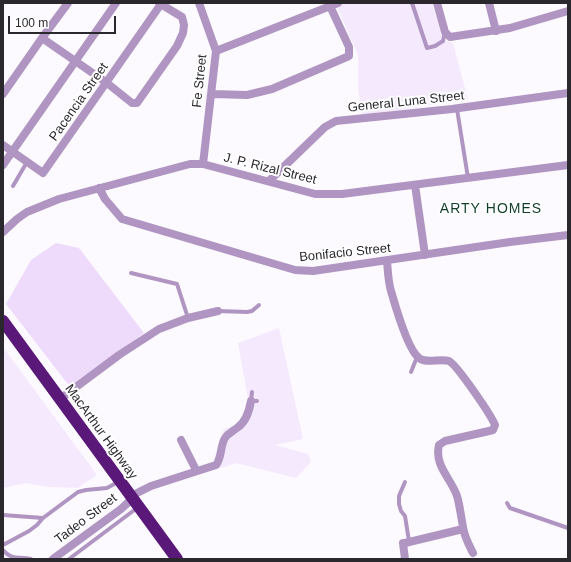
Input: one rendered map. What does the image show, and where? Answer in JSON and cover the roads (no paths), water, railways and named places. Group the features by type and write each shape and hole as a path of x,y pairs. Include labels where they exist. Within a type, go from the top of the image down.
{"highway":[{"name":"MacArthur Highway","path":"3,321 178,559"}],"street":[{"path":"3,94 68,3"},
{"path":"3,165 116,3"},
{"name":"Fe Street","path":"199,3 216,50 203,164"},
{"path":"437,3 448,35 496,30 568,11"},
{"path":"489,3 496,30"},
{"path":"42,38 107,83 132,103 137,103 177,46 183,33 184,25 182,17 160,4"},
{"name":"Pacencia Street","path":"3,145 44,173 160,4"},
{"path":"212,94 247,95 272,89 349,56 349,47 334,4 216,50"},
{"name":"General Luna Street","path":"269,181 325,127 336,121 458,109 568,93"},
{"name":"J. P. Rizal Street","path":"3,232 27,212 59,200 190,164 203,164 315,194 342,194 568,165"},
{"path":"415,185 425,255"},
{"name":"Bonifacio Street","path":"99,188 122,219 295,270 313,271 568,236"},
{"path":"386,261 391,290 407,338 417,357 422,360 446,361 451,363 463,377 495,425 493,430 445,441 439,445 437,452 442,469 453,485 457,496 463,529 473,553"},
{"path":"60,399 119,355 159,329 188,318 218,311"},
{"name":"Tadeo Street","path":"53,559 151,486 196,470 216,465 225,438 243,423 254,401"},
{"path":"182,440 196,470"},
{"path":"405,559 403,544 409,541 463,529"}],"lane":[{"path":"412,3 427,48 435,46 443,41 448,35"},
{"path":"458,109 468,178"},
{"path":"13,186 27,162"},
{"path":"131,273 177,284 188,318"},
{"path":"218,311 247,312 252,311 259,305"},
{"path":"411,372 417,357"},
{"path":"252,392 254,401"},
{"path":"3,545 29,531 43,518 78,492 107,488 120,481"},
{"path":"405,482 400,492 399,504 401,511 405,516 409,541"},
{"path":"69,559 134,500"},
{"path":"507,503 510,508 568,528"},
{"path":"3,515 43,518"},
{"path":"3,550 7,555 15,558 31,559"}],"district":[{"name":"ARTY HOMES","path":"491,209"}]}
